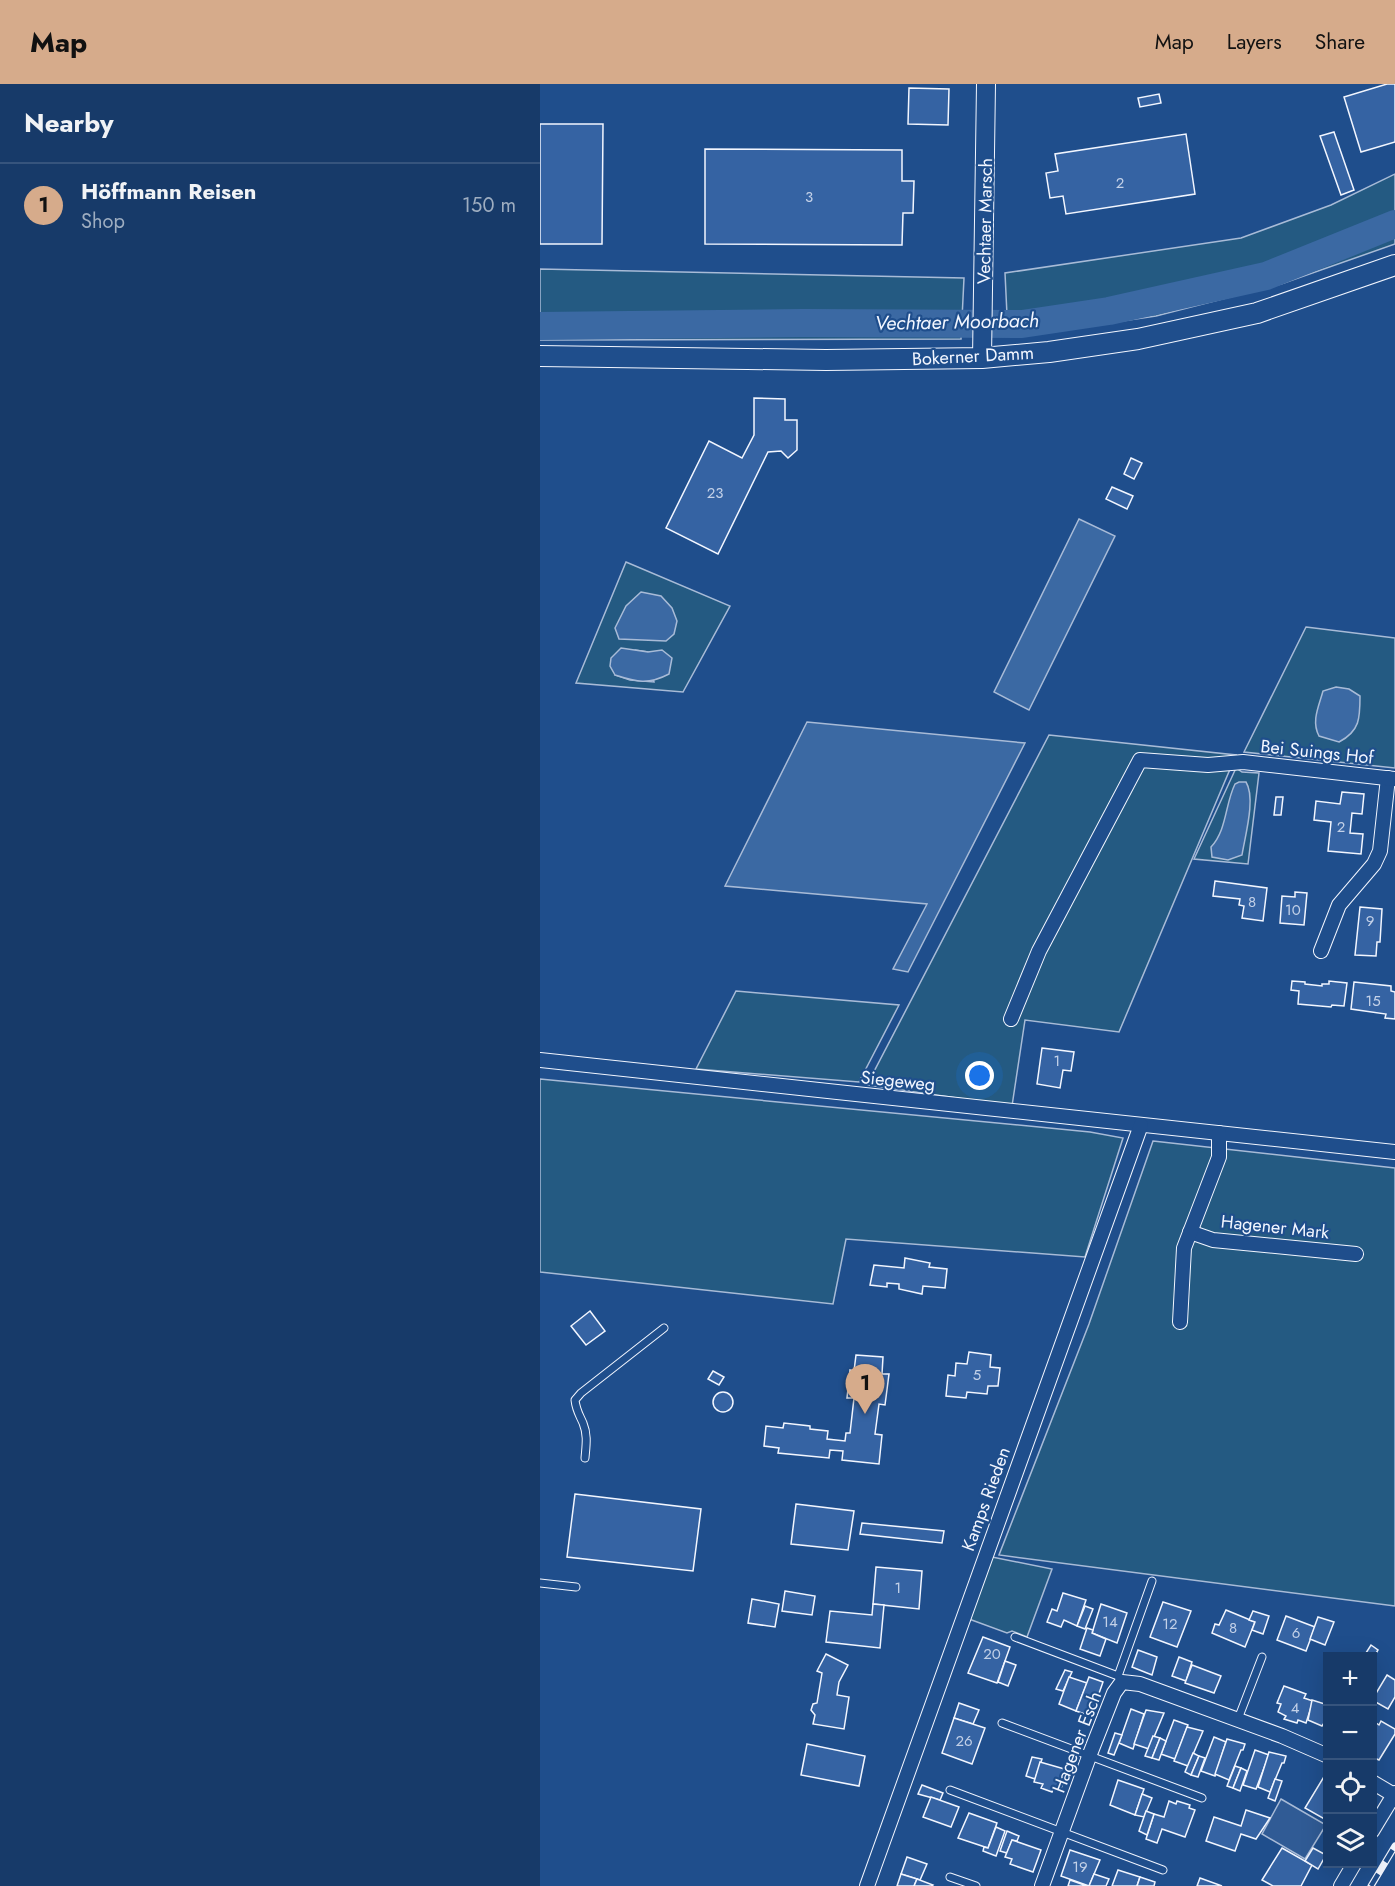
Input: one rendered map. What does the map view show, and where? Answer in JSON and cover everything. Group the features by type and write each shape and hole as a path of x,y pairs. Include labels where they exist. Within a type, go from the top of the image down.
{"main road":[{"name":"Bokerner Damm","path":"540,356 826,360 982,358 1049,352 1138,339 1257,313 1395,265"}],"street":[{"name":"Vechtaer Marsch","path":"982,358 986,84"},
{"name":"Bei Suings Hof","path":"1011,1019 1039,951 1140,760 1208,765 1243,762 1391,778 1380,851 1374,864 1339,905 1321,951"},
{"name":"Siegeweg","path":"540,1060 1395,1152"},
{"name":"Kamps Rieden","path":"867,1886 1141,1125"},
{"name":"Hagener Mark","path":"1180,1322 1184,1248 1219,1157 1219,1133"},
{"name":"Hagener Mark","path":"1190,1232 1213,1240 1356,1254"},
{"name":"Hagener Esch","path":"1042,1886 1120,1679 1238,1719 1323,1754"},
{"path":"1377,1785 1394,1794 1377,1823"},
{"path":"1341,1886 1351,1868"}],"lane":[{"path":"585,1458 587,1440 583,1423 576,1412 575,1400 664,1328"},
{"path":"1015,1637 1120,1679 1152,1581"},
{"path":"540,1583 576,1587"},
{"path":"1238,1719 1262,1657"},
{"path":"1002,1723 1090,1754 1202,1798"},
{"path":"950,1790 1163,1870"},
{"path":"950,1877 976,1886"}],"shaded area":[{"path":"1395,174 1395,244 1281,284 1156,316 1008,336 1005,273 1241,238 1331,205"},
{"path":"540,269 964,278 961,339 540,340"},
{"path":"1079,519 1115,536 1029,710 994,692"},
{"path":"626,562 730,606 683,692 576,683","holes":["635,650 648,652 654,682 630,680 615,675"]},
{"path":"641,592 661,596 672,608 677,621 674,634 666,641 619,639 615,628 626,606"},
{"path":"1306,627 1395,638 1395,768 1244,752"},
{"path":"621,648 648,652 662,650 672,658 669,674 648,681 615,675 610,666 611,658"},
{"path":"1336,687 1349,689 1360,696 1360,711 1355,728 1339,742 1319,736 1316,725 1323,691"},
{"path":"807,722 1025,743 908,972 893,969 927,904 725,886"},
{"path":"1049,735 1236,755 1119,1032 1025,1020 1012,1106 867,1085"},
{"path":"1236,768 1242,772 1259,773 1248,864 1194,859"},
{"path":"1246,782 1250,797 1242,855 1228,860 1212,857 1211,847 1220,833 1235,784"},
{"path":"736,991 899,1005 859,1082 696,1069"},
{"path":"540,1079 1090,1132 1123,1138 1085,1257 846,1239 833,1304 540,1272"},
{"path":"1153,1141 1395,1168 1395,1606 999,1555 1089,1324"},
{"path":"992,1557 1052,1569 1027,1637 1012,1631 1007,1633 969,1619"},
{"path":"1281,1799 1323,1823 1323,1830 1305,1859 1262,1834"}],"building":[{"path":"1387,84 1395,84 1395,142 1361,152 1344,97"},
{"path":"909,88 949,89 948,125 908,124"},
{"path":"1159,94 1161,103 1140,107 1138,98"},
{"path":"540,124 603,124 602,244 540,244"},
{"path":"1334,132 1354,190 1341,195 1320,136"},
{"path":"1186,134 1195,194 1066,214 1063,196 1050,198 1046,173 1058,171 1055,154"},
{"path":"705,149 902,150 902,181 914,181 913,213 903,213 902,245 705,244"},
{"path":"754,398 785,399 785,420 797,420 797,450 788,458 781,451 768,452 718,554 666,528 709,441 742,458 754,435"},
{"path":"1131,458 1142,463 1134,479 1124,474"},
{"path":"1112,487 1133,496 1127,509 1106,499"},
{"path":"1342,792 1364,794 1362,814 1352,813 1350,833 1363,834 1361,854 1328,851 1331,822 1314,820 1316,801 1340,804"},
{"path":"1276,797 1283,797 1281,815 1274,815"},
{"path":"1215,881 1267,888 1263,921 1242,918 1244,906 1239,905 1240,899 1213,896"},
{"path":"1295,892 1307,893 1304,925 1280,923 1282,896 1295,897"},
{"path":"1360,907 1382,909 1380,942 1377,942 1376,956 1355,955"},
{"path":"1292,981 1322,986 1322,984 1329,984 1329,981 1347,983 1344,1006 1298,1004 1299,991 1291,990"},
{"path":"1354,982 1391,986 1391,991 1395,992 1395,1019 1385,1018 1386,1014 1351,1009"},
{"path":"1042,1048 1074,1052 1071,1071 1063,1070 1060,1088 1037,1084"},
{"path":"905,1258 930,1263 929,1267 947,1269 945,1288 923,1286 922,1294 899,1289 899,1284 887,1283 887,1287 870,1285 874,1265 904,1268"},
{"path":"590,1311 605,1331 586,1345 571,1326"},
{"path":"969,1352 991,1355 990,1367 1000,1368 998,1386 988,1386 987,1394 967,1392 966,1398 946,1396 948,1375 955,1376 956,1363 967,1364"},
{"path":"856,1355 883,1357 882,1374 889,1374 885,1405 879,1404 875,1434 882,1435 879,1464 842,1460 843,1451 830,1450 829,1458 778,1453 779,1448 764,1446 766,1426 783,1428 784,1423 828,1431 827,1439 845,1441 846,1433 850,1433 854,1398 847,1398 850,1370 854,1371"},
{"path":"713,1371 724,1377 719,1385 708,1379"},
{"path":"723,1392 730,1395 733,1402 730,1409 723,1412 716,1409 713,1402 716,1395"},
{"path":"575,1494 701,1509 693,1571 567,1557"},
{"path":"796,1504 854,1511 848,1550 791,1544"},
{"path":"862,1523 944,1531 942,1543 860,1534"},
{"path":"876,1567 922,1571 919,1609 873,1604"},
{"path":"785,1591 815,1596 812,1615 782,1611"},
{"path":"1063,1593 1086,1600 1077,1626 1064,1620 1061,1627 1047,1622 1052,1609 1057,1611"},
{"path":"752,1599 779,1604 775,1627 748,1623"},
{"path":"1163,1602 1191,1611 1177,1647 1150,1637"},
{"path":"873,1604 884,1605 880,1648 826,1642 830,1611 872,1615"},
{"path":"1101,1604 1127,1613 1117,1643 1092,1633"},
{"path":"1085,1606 1093,1609 1085,1629 1077,1626"},
{"path":"1226,1610 1255,1622 1245,1647 1212,1633 1215,1624 1219,1625"},
{"path":"1253,1611 1269,1616 1263,1634 1252,1630 1255,1622 1249,1620"},
{"path":"1286,1616 1315,1627 1306,1651 1277,1640"},
{"path":"1318,1617 1334,1622 1325,1645 1310,1639"},
{"path":"1087,1628 1093,1630 1092,1633 1106,1639 1100,1656 1080,1649"},
{"path":"983,1637 1010,1647 997,1683 968,1673"},
{"path":"1371,1645 1378,1650 1377,1652 1367,1652"},
{"path":"1138,1650 1157,1657 1152,1675 1132,1667"},
{"path":"826,1654 848,1665 839,1682 837,1695 849,1697 844,1729 813,1724 815,1715 811,1710 813,1704 817,1703 822,1673 817,1671"},
{"path":"1179,1657 1192,1662 1186,1681 1172,1676"},
{"path":"1005,1661 1016,1665 1008,1686 998,1682"},
{"path":"1192,1665 1221,1676 1214,1693 1185,1683"},
{"path":"1065,1670 1072,1672 1063,1691 1056,1689"},
{"path":"1387,1675 1395,1680 1395,1697 1388,1709 1377,1703 1377,1692"},
{"path":"1069,1677 1087,1683 1076,1711 1059,1704"},
{"path":"1089,1677 1103,1682 1091,1716 1076,1711"},
{"path":"1284,1686 1306,1694 1304,1698 1313,1701 1306,1723 1284,1719 1286,1716 1278,1712 1281,1704 1277,1703"},
{"path":"1312,1700 1323,1703 1322,1726 1308,1720"},
{"path":"959,1703 979,1710 973,1724 954,1718"},
{"path":"1131,1709 1144,1714 1133,1749 1119,1743"},
{"path":"1146,1710 1164,1713 1149,1749 1134,1744"},
{"path":"954,1718 985,1728 972,1764 942,1753"},
{"path":"1174,1720 1188,1725 1175,1759 1161,1754"},
{"path":"1381,1721 1395,1729 1395,1734 1379,1760 1377,1759 1377,1724 1379,1725"},
{"path":"1187,1727 1203,1731 1188,1766 1174,1761"},
{"path":"1115,1733 1122,1735 1114,1755 1108,1753"},
{"path":"1153,1736 1160,1738 1152,1758 1145,1756"},
{"path":"1214,1737 1226,1742 1215,1776 1201,1771"},
{"path":"1160,1738 1166,1741 1159,1760 1152,1758"},
{"path":"1227,1739 1245,1744 1229,1780 1215,1774"},
{"path":"807,1744 865,1756 859,1786 801,1775"},
{"path":"1255,1750 1269,1755 1256,1789 1243,1785"},
{"path":"1269,1752 1286,1756 1270,1792 1258,1787"},
{"path":"1193,1753 1199,1756 1191,1775 1185,1772"},
{"path":"1199,1756 1205,1758 1198,1777 1191,1775"},
{"path":"1032,1757 1042,1759 1035,1779 1026,1776"},
{"path":"1040,1762 1068,1770 1060,1791 1053,1789 1052,1792 1041,1788 1043,1784 1034,1782"},
{"path":"1235,1766 1241,1768 1233,1788 1227,1786"},
{"path":"1241,1768 1247,1771 1240,1791 1233,1788"},
{"path":"1323,1778 1323,1818 1305,1808"},
{"path":"1275,1779 1282,1781 1275,1801 1268,1798"},
{"path":"1118,1780 1144,1789 1135,1815 1110,1805"},
{"path":"922,1785 943,1793 940,1800 918,1794"},
{"path":"1142,1794 1152,1798 1144,1817 1135,1815"},
{"path":"931,1797 959,1807 951,1827 923,1817"},
{"path":"1169,1801 1190,1805 1189,1808 1195,1810 1185,1837 1162,1829 1157,1843 1146,1839 1154,1814 1164,1817"},
{"path":"1246,1810 1270,1818 1256,1839 1241,1834 1235,1851 1206,1841 1214,1817 1241,1826"},
{"path":"1146,1811 1154,1814 1147,1835 1139,1831"},
{"path":"969,1813 997,1823 988,1848 958,1838"},
{"path":"996,1827 1005,1831 996,1856 983,1851 984,1847 988,1848"},
{"path":"1007,1831 1019,1836 1017,1841 1012,1840 1007,1853 1000,1851"},
{"path":"1012,1840 1041,1850 1033,1872 1010,1864 1012,1859 1005,1857"},
{"path":"1282,1848 1312,1865 1301,1886 1273,1886 1262,1880"},
{"path":"1313,1848 1323,1853 1323,1860 1318,1869 1305,1861"},
{"path":"1070,1850 1100,1860 1089,1886 1061,1876"},
{"path":"907,1857 927,1864 920,1880 901,1874"},
{"path":"1118,1870 1140,1877 1137,1886 1112,1886"},
{"path":"901,1874 917,1879 914,1886 897,1886"},
{"path":"1094,1874 1109,1879 1106,1886 1089,1886"},
{"path":"1140,1877 1155,1882 1154,1886 1137,1886"},
{"path":"1200,1878 1222,1886 1197,1886"},
{"path":"917,1879 933,1885 914,1886"},
{"path":"1070,1880 1087,1886 1068,1886"}],"waterway":[{"name":"Vechtaer Moorbach","path":"540,326 803,323 1022,324 1109,311 1266,276 1395,224"}],"railway":[{"path":"1371,1886 1395,1846"}],"place":[{"name":"Höffmann Reisen","path":"865,1414"}]}
